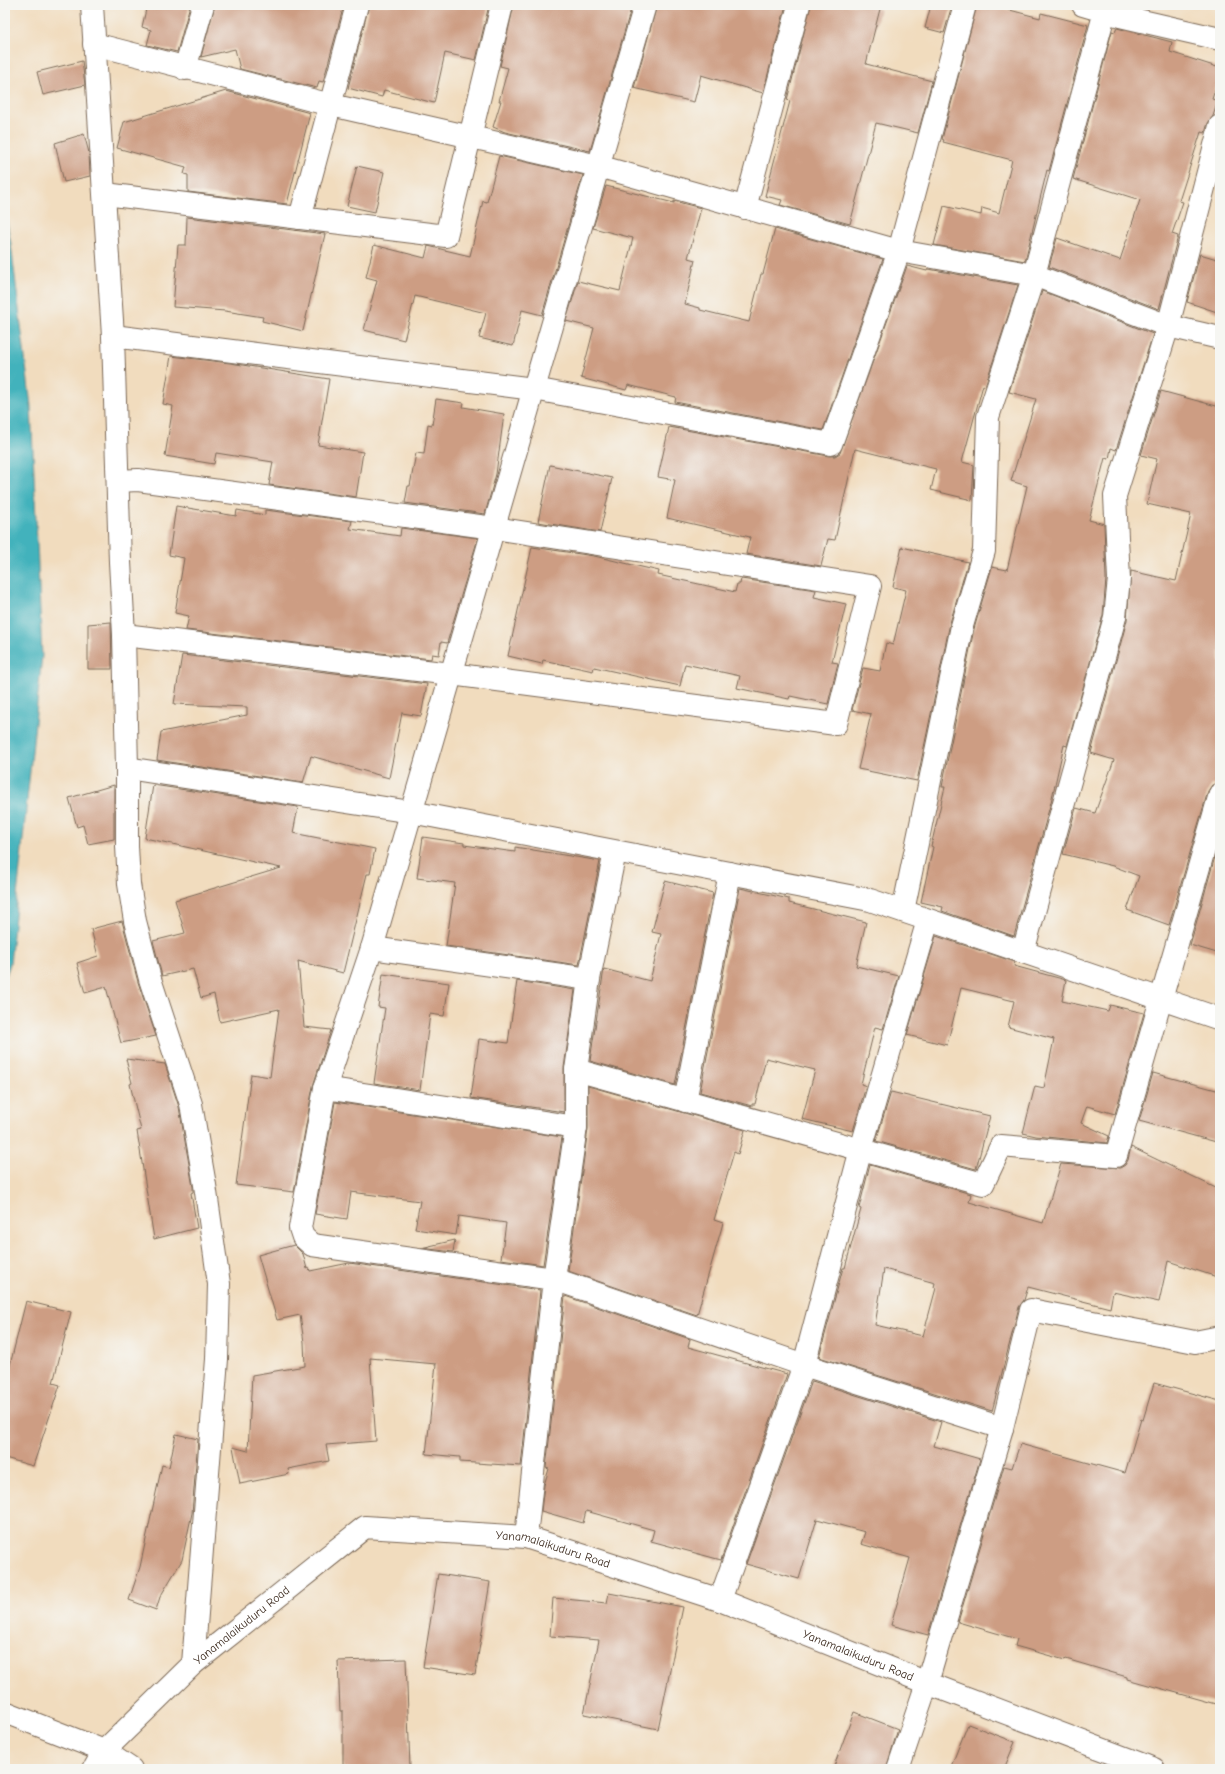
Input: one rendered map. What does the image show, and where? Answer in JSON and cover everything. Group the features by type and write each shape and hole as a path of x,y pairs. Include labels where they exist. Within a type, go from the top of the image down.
{"street":[{"path":"92,5 113,336 120,562 124,635 127,846 129,884 135,921 150,979 191,1104 205,1185 219,1284 217,1359 193,1664"},
{"path":"185,69 203,5"},
{"path":"300,218 357,5"},
{"path":"105,194 446,236 502,5"},
{"path":"645,5 372,948 325,1088 300,1228 303,1237 312,1245 554,1279 804,1365 1002,1428"},
{"path":"745,208 799,5"},
{"path":"113,336 534,389 831,444 899,251 965,5"},
{"path":"1084,5 1116,11 1220,39"},
{"path":"903,911 962,626 984,551 988,417 1116,11"},
{"path":"94,44 185,69 331,105 598,166 899,251 1034,275 1168,326 1220,338"},
{"path":"1023,952 1115,617 1119,579 1115,496 1168,326 1220,126"},
{"path":"118,481 138,480 494,528 870,586 836,724 451,674 124,635"},
{"path":"127,768 411,812 870,900 1220,1019"},
{"path":"576,1070 983,1184 1000,1146 1116,1156 1220,794"},
{"path":"526,1537 554,1279 576,1127 576,1070 589,979 614,852"},
{"path":"685,1101 730,873"},
{"path":"720,1600 804,1365 861,1149 928,920"},
{"path":"372,948 589,979"},
{"path":"325,1088 576,1127"},
{"path":"898,1769 927,1683 1002,1428 1030,1310 1195,1342 1220,1337"},
{"name":"Yanamalaikuduru Road","path":"99,1760 193,1664 365,1527 526,1537 720,1600 927,1683 1154,1769"},
{"path":"5,1712 99,1760 131,1769"}],"water":[{"path":"5,211 11,244 31,406 42,656 10,964 5,979"}],"building":[{"path":"147,5 190,5 177,52 147,45 151,30 142,27"},
{"path":"215,5 344,5 323,82 319,81 317,88 240,69 235,49 201,57"},
{"path":"369,5 489,5 476,60 445,53 434,103 384,90 382,97 348,88"},
{"path":"514,5 632,5 590,151 505,132 493,127 501,101 499,101 508,68 500,66"},
{"path":"657,5 786,5 763,93 701,75 694,102 634,88"},
{"path":"811,5 864,5 880,9 866,64 932,81 918,133 876,123 850,224 780,205 782,200 765,196 790,101 787,100"},
{"path":"931,5 952,5 944,33 925,28"},
{"path":"977,5 991,5 1040,18 1041,13 1088,25 1049,171 1047,170 1025,261 934,245 944,206 981,215 982,208 999,213 1012,160 943,142 944,140 942,139"},
{"path":"1117,28 1172,42 1170,52 1220,68 1220,75 1212,99 1218,101 1205,133 1201,132 1179,201 1183,202 1172,234 1178,236 1159,309 1049,267 1057,238 1120,260 1140,200 1073,179 1112,31 1115,32"},
{"path":"82,61 85,85 43,95 37,72"},
{"path":"226,91 310,113 287,204 188,192 188,175 184,174 186,167 117,148 124,122"},
{"path":"84,134 89,153 90,176 64,182 55,143"},
{"path":"499,156 583,175 542,315 522,310 513,346 479,338 486,313 415,296 404,340 364,330 377,280 366,277 374,245 425,258 428,246 470,256 483,201 487,202"},
{"path":"357,166 384,172 375,212 347,206"},
{"path":"606,186 674,203 674,201 701,208 688,258 695,260 685,304 700,308 700,310 749,322 761,274 763,274 775,229 883,259 823,430 675,402 676,397 628,385 626,390 581,378 594,328 566,321 578,281 620,291 633,238 593,228"},
{"path":"187,217 325,234 303,331 262,321 263,317 225,311 173,307 178,245 186,245"},
{"path":"1200,254 1220,260 1220,313 1187,302"},
{"path":"907,266 927,271 928,269 1018,285 985,386 983,385 962,462 974,465 972,500 931,490 936,469 855,449 835,540 828,539 821,566 746,554 750,537 667,518 675,480 658,477 669,427 829,456 835,456 840,453"},
{"path":"1042,291 1153,334 1116,450 1111,448 1109,459 1105,458 1089,520 1104,524 1106,579 1103,615 1067,746 1064,745 1051,802 1014,936 942,911 943,907 921,902 933,847 931,846 945,787 942,787 974,629 992,567 1007,570 1027,486 1011,481 1036,399 1009,392"},
{"path":"171,356 230,363 329,379 318,445 363,452 356,497 269,485 273,462 216,453 214,464 165,456 173,406 163,404"},
{"path":"1161,391 1220,407 1220,782 1212,785 1208,791 1169,925 1127,910 1139,876 1113,866 1063,854 1076,808 1095,813 1114,760 1091,753 1127,620 1131,571 1176,581 1191,514 1147,504 1157,459 1141,455"},
{"path":"436,399 464,403 463,407 504,414 496,474 485,514 405,503 408,486 410,486 416,453 424,454 428,424 432,425"},
{"path":"550,465 612,478 600,532 538,522"},
{"path":"176,506 236,516 237,510 265,515 265,510 352,521 350,529 400,536 401,528 478,538 447,643 441,642 439,655 432,654 431,659 186,630 189,616 175,613 184,558 169,555"},
{"path":"532,547 594,556 659,571 658,575 735,592 737,584 740,584 741,579 816,590 814,597 846,604 832,662 838,663 828,704 790,696 789,699 737,688 740,676 685,664 680,686 594,667 593,671 543,660 542,664 508,656"},
{"path":"902,547 968,562 950,623 917,781 858,769 871,714 852,710 863,668 880,671 886,643 893,645 906,590 893,587"},
{"path":"111,622 112,669 88,669 88,624"},
{"path":"182,655 427,684 421,716 402,713 389,778 311,756 303,783 157,760 161,732 247,715 247,707 174,704"},
{"path":"114,785 114,839 88,844 83,825 77,827 69,798"},
{"path":"153,785 298,807 293,833 375,849 370,874 367,874 343,973 298,961 304,1027 331,1030 313,1086 294,1192 236,1185 251,1074 270,1077 279,1009 220,1022 214,994 201,998 193,969 162,976 153,941 185,933 175,900 281,868 145,838"},
{"path":"423,837 464,843 464,845 515,852 515,847 600,861 579,965 446,946 455,883 417,878"},
{"path":"1220,839 1220,954 1190,945"},
{"path":"665,881 713,893 675,1085 590,1061 604,969 650,981 661,934 652,932"},
{"path":"740,888 789,899 789,903 866,922 856,966 899,976 883,1029 875,1027 861,1084 866,1086 853,1131 802,1119 815,1070 766,1058 755,1104 752,1104 752,1106 700,1092"},
{"path":"122,921 138,982 156,1036 121,1043 106,987 85,993 77,963 98,956 91,929"},
{"path":"936,936 1015,962 1014,966 1066,980 1062,1001 1108,1011 1110,1005 1144,1013 1115,1114 1087,1106 1081,1123 1109,1136 1107,1143 1036,1136 1023,1133 1035,1086 1044,1088 1054,1039 1008,1027 1014,1001 961,988 947,1045 907,1035"},
{"path":"383,974 449,983 444,1016 430,1014 420,1090 374,1083 385,1008 378,1007"},
{"path":"517,981 575,990 564,1068 564,1112 471,1098 479,1039 508,1043"},
{"path":"126,1059 165,1064 179,1107 193,1187 193,1192 191,1193 197,1228 154,1239 137,1131 141,1130 130,1084 132,1083"},
{"path":"1153,1073 1220,1091 1220,1143 1139,1121"},
{"path":"588,1086 745,1130 738,1154 734,1152 714,1220 723,1223 697,1315 568,1271 588,1129"},
{"path":"891,1092 990,1116 976,1169 876,1141"},
{"path":"335,1102 562,1137 543,1265 501,1259 506,1223 459,1216 456,1235 415,1229 420,1201 351,1192 347,1219 315,1214"},
{"path":"1131,1147 1220,1190 1220,1278 1168,1261 1159,1302 1113,1292 1110,1308 1028,1287 1024,1300 1019,1307 992,1411 819,1357 843,1268 845,1268 861,1209 859,1208 870,1165 971,1194 969,1202 1043,1223 1061,1164 1120,1168 1125,1165 1128,1160","holes":["884,1269 935,1283 934,1287 936,1288 923,1336 875,1325"]},
{"path":"455,1240 453,1252 421,1248"},
{"path":"294,1245 303,1254 307,1269 309,1268 310,1271 349,1263 540,1290 521,1466 460,1462 460,1457 426,1454 436,1364 370,1358 376,1441 326,1445 329,1461 288,1469 289,1474 240,1484 233,1447 248,1451 252,1375 305,1366 304,1342 300,1315 277,1320 258,1255"},
{"path":"565,1296 690,1339 688,1347 787,1374 721,1560 651,1541 654,1530 586,1511 583,1523 541,1511 544,1485 549,1469 546,1468"},
{"path":"26,1301 71,1312 53,1383 60,1385 33,1466 5,1458 5,1367 9,1369"},
{"path":"812,1381 941,1422 934,1446 980,1459 928,1635 891,1625 910,1558 861,1544 865,1532 817,1519 799,1579 746,1564"},
{"path":"1154,1383 1220,1401 1220,1705 1127,1679 1127,1677 1066,1659 1065,1660 1015,1646 1017,1639 958,1622 1004,1466 1012,1468 1020,1444 1125,1473 1141,1419 1143,1420"},
{"path":"176,1434 198,1439 192,1513 182,1560 160,1597 156,1610 129,1600 140,1567 162,1465 169,1467"},
{"path":"438,1574 490,1582 475,1675 423,1667"},
{"path":"609,1593 683,1607 658,1729 584,1714 599,1640 550,1636 553,1598 607,1603"},
{"path":"406,1659 410,1768 343,1769 343,1711 340,1711 338,1661"},
{"path":"854,1712 898,1729 886,1769 833,1769"},
{"path":"968,1724 1015,1742 1004,1769 950,1769"}]}
